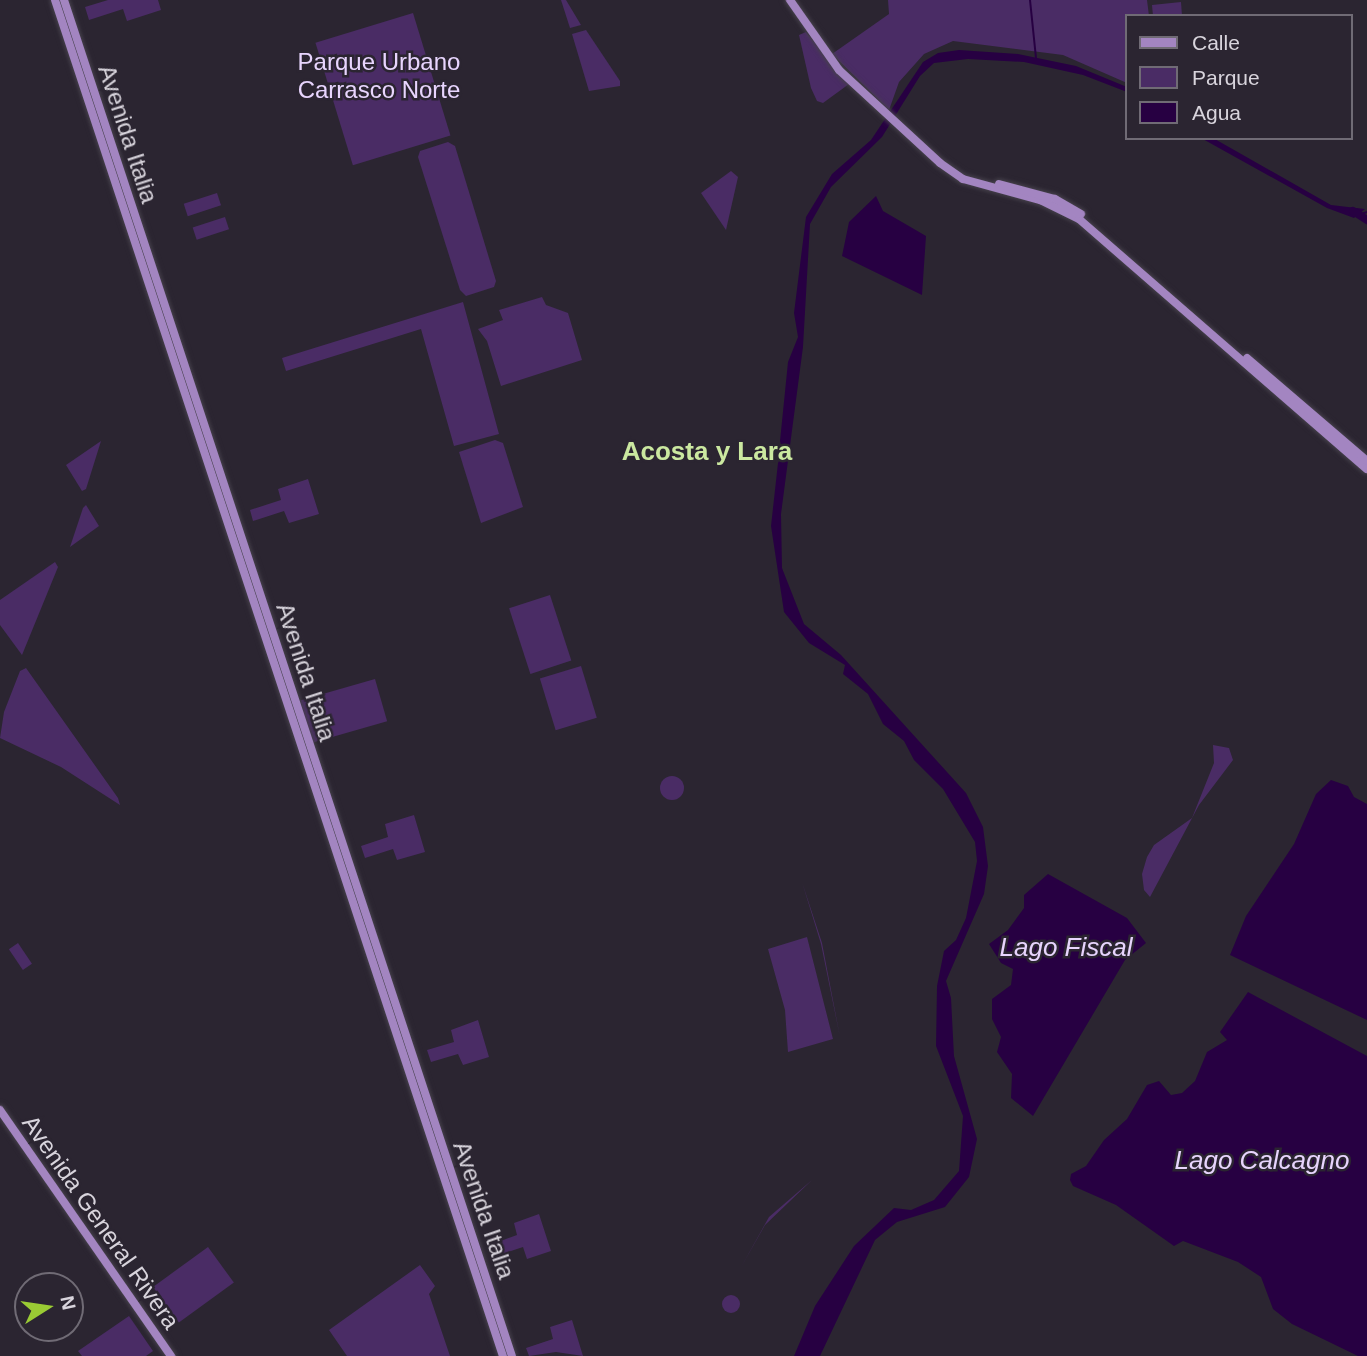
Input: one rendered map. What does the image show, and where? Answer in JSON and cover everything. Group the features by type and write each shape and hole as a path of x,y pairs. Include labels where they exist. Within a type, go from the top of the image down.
{"main road":[{"name":"Avenida Italia","path":"55,0 174,360 201,417 512,1356"},
{"name":"Avenida Italia","path":"64,0 187,388 502,1356"},
{"path":"790,0 839,70 902,130 949,169 963,179 1040,200 1079,219 1367,469"},
{"path":"949,169 1055,199 1090,221 1367,461"},
{"name":"Avenida General Rivera","path":"0,1110 171,1356"}],"green space":[{"path":"108,0 158,0 161,10 127,21 123,9 89,20 85,7"},
{"path":"561,0 566,0 581,25 570,28"},
{"path":"888,0 1147,0 1149,14 1126,14 1126,83 1063,55 953,41 924,54 899,82 889,110 832,54 889,14"},
{"path":"1181,2 1182,14 1153,14 1152,5"},
{"name":"Parque Urbano Carrasco Norte","path":"413,13 450,135 353,165 315,43"},
{"path":"586,30 620,81 620,86 589,91 572,34"},
{"path":"806,32 849,84 823,103 817,101 811,88 799,35"},
{"path":"448,142 455,146 496,281 494,287 466,296 460,290 418,157 420,151"},
{"path":"731,171 738,177 726,230 701,193"},
{"path":"217,193 221,205 188,216 184,204"},
{"path":"225,217 229,229 197,240 193,228"},
{"path":"542,297 546,305 568,313 582,360 501,386 487,341 478,329 503,320 499,310"},
{"path":"463,302 499,434 454,446 421,329 286,371 282,358"},
{"path":"199,420 289,693 197,421"},
{"path":"495,440 503,443 523,507 481,523 459,452"},
{"path":"101,441 86,489 82,491 66,465"},
{"path":"308,479 319,514 289,523 284,511 253,521 250,510 281,500 278,489"},
{"path":"86,505 99,526 70,547 83,508"},
{"path":"55,562 58,567 22,655 0,625 0,600"},
{"path":"550,595 571,661 530,674 509,608"},
{"path":"581,666 597,718 556,730 540,679"},
{"path":"26,668 118,798 120,805 61,767 0,738 4,712 20,671"},
{"path":"375,679 387,721 312,743 300,700"},
{"path":"296,718 420,1086 419,1087 417,1087"},
{"path":"1213,745 1229,748 1233,760 1199,805 1150,897 1144,890 1142,874 1147,857 1154,845 1192,818 1214,763"},
{"path":"672,776 681,779 684,788 681,797 672,800 663,797 660,788 663,779"},
{"path":"414,815 425,852 397,860 393,849 365,858 361,846 388,837 385,824"},
{"path":"802,882 822,943 840,1037 821,944"},
{"path":"807,937 833,1039 788,1052 785,1010 768,949"},
{"path":"18,943 32,964 23,970 9,949"},
{"path":"478,1020 489,1057 463,1065 458,1054 431,1062 427,1050 454,1042 451,1030"},
{"path":"812,1180 765,1225 740,1269 769,1217"},
{"path":"539,1214 551,1251 527,1259 523,1247 496,1256 492,1244 517,1235 514,1223"},
{"path":"208,1247 234,1283 179,1323 153,1287"},
{"path":"420,1265 435,1286 429,1294 450,1356 347,1356 329,1330"},
{"path":"727,1295 735,1295 740,1304 738,1311 727,1313 722,1308 722,1300"},
{"path":"129,1316 153,1351 146,1356 82,1356 78,1351"},
{"path":"572,1320 583,1356 556,1352 529,1356 526,1348 553,1339 550,1327"}],"water":[{"path":"959,50 1018,54 1076,66 1126,87 1126,92 1083,75 1024,62 968,59 934,63 920,76 882,137 831,187 810,224 803,347 781,514 782,568 804,624 841,655 966,793 983,827 988,866 984,894 946,981 951,998 954,1056 977,1139 969,1177 945,1207 897,1222 875,1240 820,1356 794,1356 815,1306 854,1246 894,1208 911,1210 934,1200 959,1171 963,1116 936,1046 937,986 944,951 956,940 966,918 977,861 975,842 943,789 914,760 904,741 883,724 868,694 843,674 845,665 809,643 784,612 771,526 778,463 783,453 780,441 788,362 798,337 794,313 806,217 832,174 871,140 923,62 938,53"},
{"path":"1205,140 1217,140 1331,205 1365,209 1354,218 1327,208"},
{"path":"876,196 883,211 926,236 922,295 842,256 849,222"},
{"path":"1331,780 1348,786 1354,797 1367,804 1367,1020 1230,955 1246,916 1294,844 1316,794"},
{"name":"Lago Fiscal","path":"1048,874 1127,918 1146,943 1125,960 1033,1116 1011,1098 1012,1074 997,1052 1001,1037 992,1019 992,999 1011,985 1013,969 1001,963 989,944 1008,930 1024,908 1024,895"},
{"name":"Lago Calcagno","path":"1248,992 1367,1056 1367,1356 1358,1356 1292,1324 1273,1309 1261,1277 1238,1262 1183,1241 1174,1246 1116,1205 1073,1186 1070,1180 1071,1174 1086,1166 1104,1140 1127,1119 1147,1085 1159,1081 1171,1095 1182,1093 1195,1081 1207,1052 1227,1040 1220,1032"}],"waterway":[{"path":"1030,0 1036,58"},
{"path":"1353,211 1367,220"},
{"path":"1361,214 1367,212"}],"district":[{"name":"Acosta y Lara","path":"707,452"}]}
